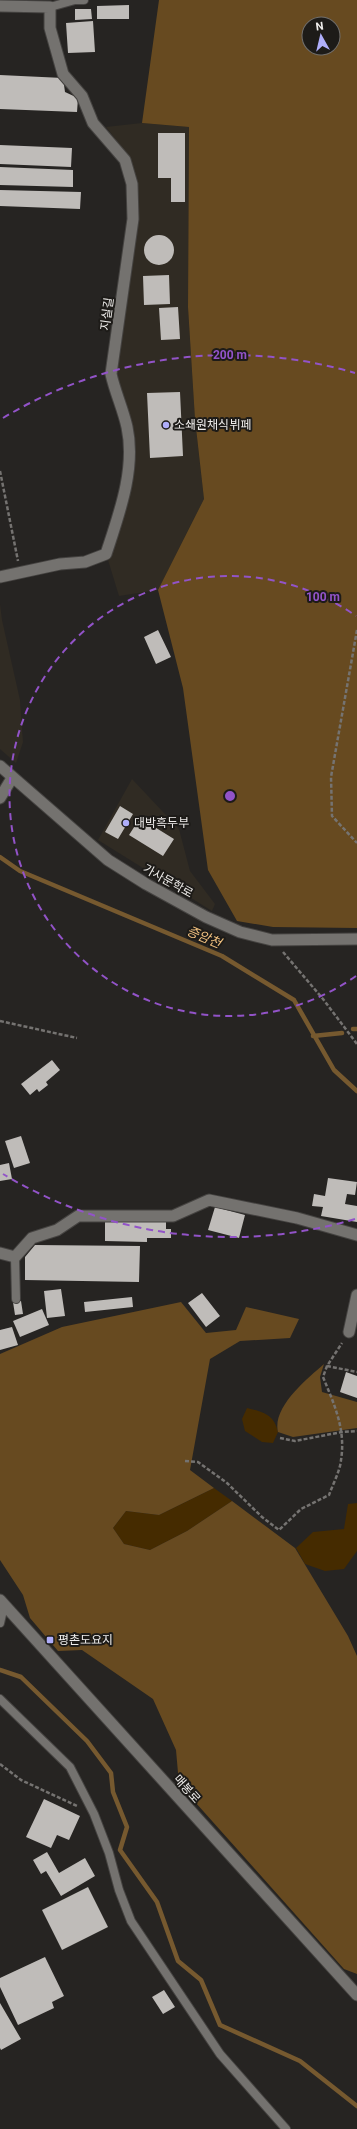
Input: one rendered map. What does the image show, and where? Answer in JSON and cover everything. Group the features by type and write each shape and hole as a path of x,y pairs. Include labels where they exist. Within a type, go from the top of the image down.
{"street":[{"path":"0,6 50,7"},
{"name":"지실길","path":"0,577 60,564 85,562 106,554 124,496 130,448 127,426 114,390 111,374 133,219 132,184 125,160 93,123 82,96 63,74 50,28 50,7"},
{"name":"가사문학로","path":"0,766 108,860 146,884 213,920 240,932 272,940 357,939"},
{"path":"0,798 12,778"},
{"path":"0,1253 15,1257 32,1238 57,1230 78,1216 173,1216 209,1200 246,1210 297,1218 357,1235"},
{"path":"349,1332 357,1295"},
{"name":"매봉로","path":"2,1602 357,1995"}],"lane":[{"path":"50,7 74,0 84,0"},
{"path":"15,1257 16,1299"},
{"path":"0,1623 2,1602"},
{"path":"0,1698 70,1767 94,1814 109,1853 119,1890 131,1921 220,2054 286,2129"}],"path":[{"path":"0,471 20,572"},
{"path":"357,630 330,777 332,816 357,843"},
{"path":"272,940 323,999 357,1044"},
{"path":"0,1021 77,1038"},
{"path":"185,1461 198,1462 227,1483 262,1517 279,1530 301,1510 329,1495 341,1460 342,1432 337,1408 323,1377 327,1366 349,1332"},
{"path":"327,1366 357,1372"},
{"path":"280,1438 295,1441 342,1432 357,1431"},
{"path":"0,1764 21,1780 94,1814"}],"shaded area":[{"path":"159,0 357,0 357,928 273,927 237,921 208,870 183,688 158,590 204,499 195,419 188,307 189,127 142,123"},
{"path":"142,123 189,127 188,307 195,419 204,499 158,590 119,596 108,560 129,499 134,453 117,373 138,221 130,158 106,127"},
{"path":"0,604 2,620 20,700 23,742 16,763 0,749"},
{"path":"132,779 179,829 190,871 215,904 212,911 98,840"},
{"path":"181,1302 206,1333 236,1330 246,1307 299,1319 290,1338 240,1341 210,1359 190,1470 214,1488 159,1515 126,1511 113,1528 124,1544 150,1550 187,1531 232,1501 295,1548 348,1636 357,1656 357,1974 344,1969 179,1784 176,1750 153,1699 82,1650 58,1651 30,1618 23,1595 0,1560 0,1354 62,1327"},
{"path":"324,1364 320,1377 322,1392 357,1402 357,1428 293,1437 278,1432 280,1413 285,1403 309,1377"},
{"path":"247,1408 263,1413 274,1421 278,1432 273,1443 262,1442 245,1431 242,1419"},
{"path":"214,1488 232,1501 187,1531 150,1550 124,1544 113,1528 126,1511 159,1515"},
{"path":"357,1503 357,1551 344,1569 325,1571 305,1564 296,1548 313,1532 344,1529 348,1504"}],"building":[{"path":"129,5 129,19 97,19 97,6"},
{"path":"75,9 91,9 92,19 75,20"},
{"path":"93,21 95,52 68,53 66,23"},
{"path":"0,75 63,78 65,92 78,98 77,112 0,109"},
{"path":"158,133 185,133 185,202 171,202 171,178 158,178"},
{"path":"0,145 72,148 71,167 0,164"},
{"path":"0,167 73,170 73,187 0,185"},
{"path":"0,190 81,192 80,209 0,206"},
{"path":"159,235 170,239 174,250 170,261 159,265 148,261 144,250 148,239"},
{"path":"169,275 170,304 144,305 143,276"},
{"path":"178,307 180,339 161,340 159,308"},
{"path":"180,392 183,456 150,458 147,393"},
{"path":"158,630 171,657 156,664 144,637"},
{"path":"120,806 133,814 118,839 105,832"},
{"path":"140,818 174,839 163,856 129,835"},
{"path":"52,1060 60,1070 46,1082 48,1085 39,1092 37,1089 30,1095 21,1084"},
{"path":"21,1136 30,1163 14,1168 5,1141"},
{"path":"9,1163 12,1179 0,1181 0,1165"},
{"path":"328,1178 357,1182 355,1195 347,1194 345,1204 357,1206 357,1222 321,1216 323,1207 312,1206 314,1194 325,1196"},
{"path":"215,1207 245,1215 239,1238 208,1230"},
{"path":"105,1218 166,1219 166,1229 171,1229 171,1238 147,1238 147,1242 105,1241"},
{"path":"35,1245 140,1246 139,1282 25,1280 25,1257"},
{"path":"61,1289 65,1316 47,1318 44,1291"},
{"path":"202,1293 220,1316 206,1327 188,1303"},
{"path":"132,1297 133,1307 85,1312 84,1302"},
{"path":"21,1301 23,1314 15,1315 13,1302"},
{"path":"42,1309 49,1325 20,1337 13,1321"},
{"path":"12,1327 18,1345 0,1350 0,1330"},
{"path":"346,1372 357,1376 357,1398 340,1392"},
{"path":"44,1799 80,1816 69,1840 57,1835 51,1848 26,1837"},
{"path":"47,1852 59,1873 85,1858 95,1876 61,1896 46,1871 41,1874 33,1860"},
{"path":"88,1887 108,1927 62,1950 42,1910"},
{"path":"45,1957 64,1996 52,2002 54,2008 18,2025 0,1987 0,1978"},
{"path":"164,1990 175,2007 163,2014 152,1997"},
{"path":"0,2003 21,2039 1,2050 0,2048"}],"waterway":[{"name":"증암천","path":"0,857 20,871 222,956 294,1000 334,1070 357,1091"},
{"path":"313,1036 342,1033"},
{"path":"0,1670 21,1677 87,1741 111,1773 113,1792 127,1827 120,1850 157,1902 178,1961 201,1980 220,2025 300,2061 357,2106"}],"place":[{"name":"소쇄원채식뷔페","path":"166,425"},
{"name":"대박흑두부","path":"126,823"},
{"name":"평촌도요지","path":"50,1640"}]}
